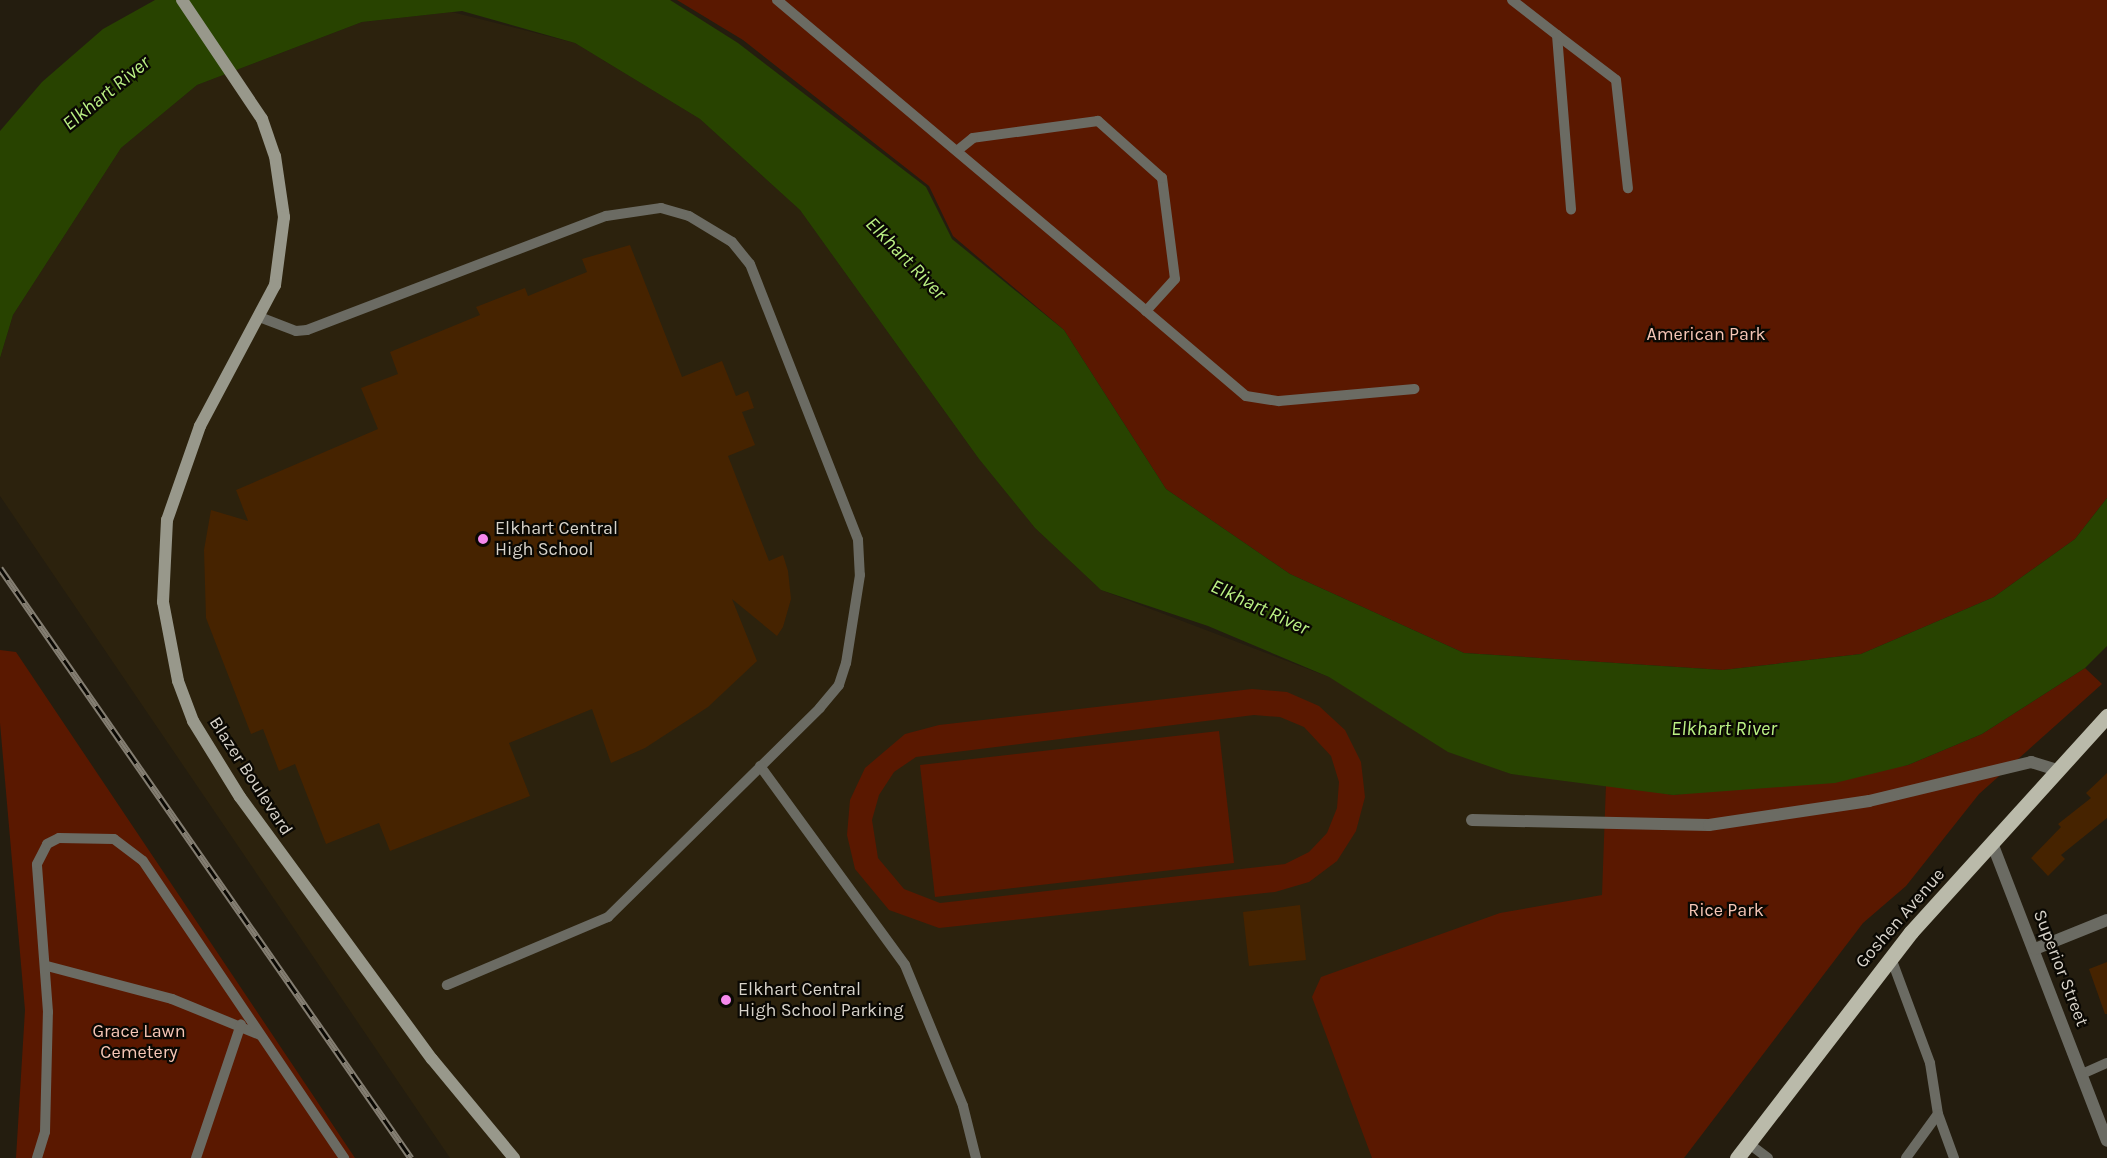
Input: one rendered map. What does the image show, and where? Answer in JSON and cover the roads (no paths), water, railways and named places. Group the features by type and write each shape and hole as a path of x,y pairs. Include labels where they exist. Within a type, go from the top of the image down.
{"main road":[{"name":"Blazer Boulevard","path":"182,0 243,85 275,156 284,217 275,285 262,318 200,426 167,520 163,602 178,681 193,721 234,789 375,984 514,1158"},
{"name":"Goshen Avenue","path":"1737,1158 1891,958 2107,716"}],"street":[{"path":"1472,820 1709,825 1869,801 2031,762 2058,770"},
{"name":"Superior Street","path":"1992,843 2035,949 2107,1140"},
{"path":"2035,949 2107,920"}],"lane":[{"path":"777,0 958,150 1246,396 1279,401 1414,389"},
{"path":"1512,0 1616,80 1628,188"},
{"path":"1557,35 1571,209"},
{"path":"958,150 973,138 1098,121 1162,178 1175,279 1146,311"},
{"path":"262,318 296,331 307,330 632,209 661,208 688,216 732,242 754,275 861,558 839,685 608,917 447,985"},
{"path":"760,766 905,965 963,1106 976,1158"},
{"path":"37,1158 48,1095 47,966 40,853 59,838 114,839 143,861 344,1158"},
{"path":"1891,958 1930,1063 1938,1114 1954,1158"},
{"path":"47,966 172,999 241,1024 262,1036"},
{"path":"196,1158 241,1024"},
{"path":"2082,1074 2107,1063"},
{"path":"1906,1158 1938,1114"},
{"path":"1748,1143 1768,1158"}],"water":[{"name":"Elkhart River","path":"155,0 670,0 738,43 926,187 952,239 1064,330 1166,489 1290,574 1464,653 1723,670 1861,654 1994,597 2075,539 2107,498 2107,646 2085,668 1982,734 1908,765 1835,783 1673,795 1511,774 1448,752 1329,677 1208,626 1101,590 1035,528 979,459 800,210 700,119 575,43 462,11 362,22 197,85 121,148 13,315 0,358 0,131 42,82 103,29"}],"railway":[{"path":"0,568 411,1158"}],"place":[{"name":"Elkhart Central High School","path":"483,539"},
{"name":"Elkhart Central High School Parking","path":"726,1000"}],"park label":[{"name":"American Park","path":"1706,334"},
{"name":"Rice Park","path":"1726,910"},
{"name":"Grace Lawn Cemetery","path":"139,1042"}]}
